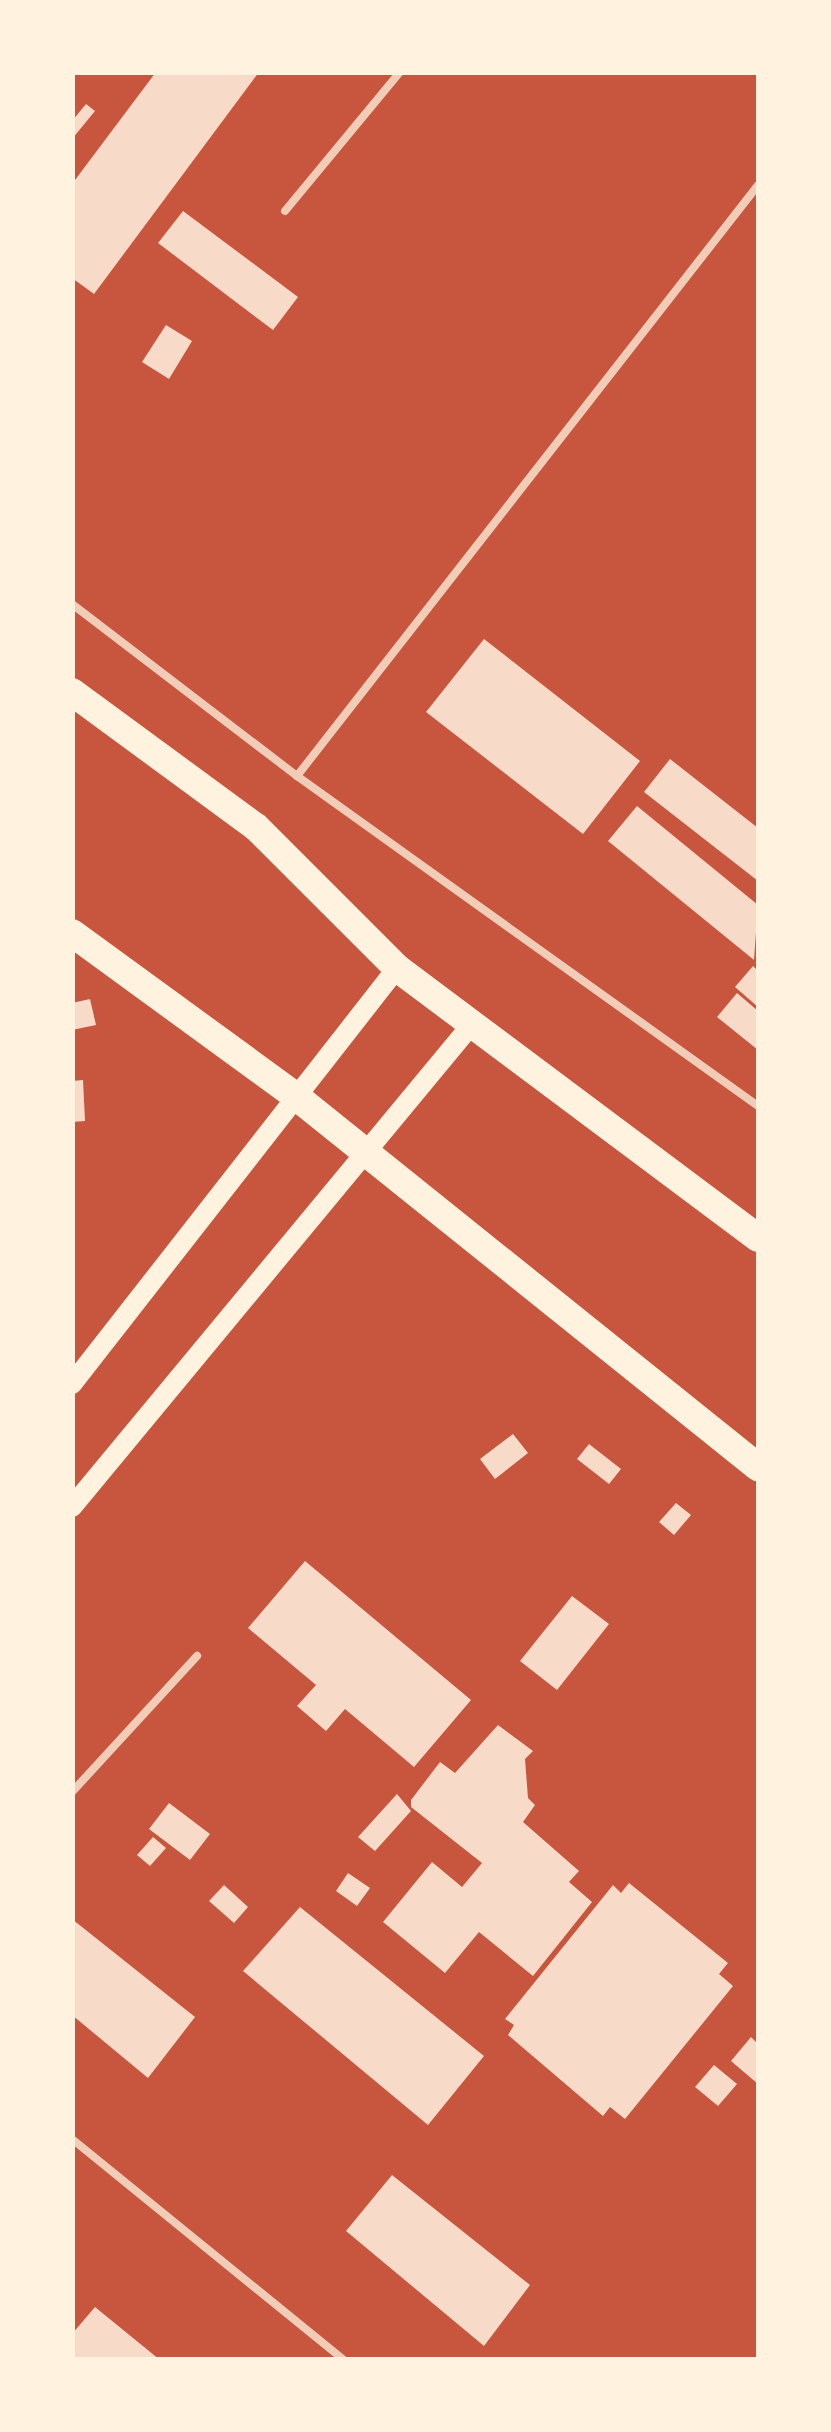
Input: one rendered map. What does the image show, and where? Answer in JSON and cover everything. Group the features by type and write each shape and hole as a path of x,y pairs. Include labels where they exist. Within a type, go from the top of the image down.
{"highway":[{"path":"72,692 256,827 397,968 758,1238"},
{"path":"72,933 298,1098 758,1467"}],"main road":[{"path":"72,1384 397,968"},
{"path":"72,1507 472,1024"}],"lane":[{"path":"285,212 400,72"},
{"path":"296,776 757,189"},
{"path":"72,604 296,776 758,1106"},
{"path":"72,1792 198,1656"},
{"path":"72,2139 344,2360"}],"building":[{"path":"156,72 259,72 94,294 72,278 72,184"},
{"path":"86,104 95,111 72,139 72,121"},
{"path":"183,211 298,297 273,330 158,243"},
{"path":"166,325 192,341 169,379 142,362"},
{"path":"484,639 640,761 583,834 426,712"},
{"path":"670,759 758,828 758,881 644,792"},
{"path":"637,806 758,905 754,960 608,841"},
{"path":"753,966 758,971 758,1007 735,987"},
{"path":"737,993 758,1011 758,1050 717,1017"},
{"path":"90,999 96,1025 72,1030 72,1003"},
{"path":"83,1080 85,1121 72,1122 72,1081"},
{"path":"513,1434 528,1453 495,1479 480,1459"},
{"path":"589,1444 621,1469 609,1484 577,1459"},
{"path":"676,1503 691,1515 674,1535 659,1522"},
{"path":"305,1561 471,1700 414,1767 345,1709 326,1731 297,1706 316,1685 248,1628"},
{"path":"572,1596 609,1624 557,1690 520,1661"},
{"path":"498,1725 533,1751 525,1759 528,1798 535,1805 523,1822 579,1871 569,1882 592,1902 533,1976 479,1932 445,1973 383,1922 432,1862 462,1887 482,1863 411,1807 411,1800 440,1762 455,1773"},
{"path":"397,1794 411,1811 375,1851 358,1837"},
{"path":"169,1803 210,1834 190,1860 149,1829"},
{"path":"153,1837 166,1848 150,1866 137,1855"},
{"path":"348,1873 370,1888 357,1906 336,1891"},
{"path":"629,1883 728,1963 719,1974 733,1986 625,2119 610,2107 603,2116 508,2035 514,2025 505,2019 613,1885 621,1893"},
{"path":"224,1885 248,1907 234,1923 209,1901"},
{"path":"300,1907 484,2056 428,2125 243,1971"},
{"path":"72,1919 195,2017 148,2078 72,2015"},
{"path":"751,2037 758,2044 758,2084 731,2061"},
{"path":"714,2065 737,2084 718,2106 695,2087"},
{"path":"392,2175 530,2285 484,2346 346,2231"},
{"path":"95,2307 160,2360 72,2360 72,2334"}]}
